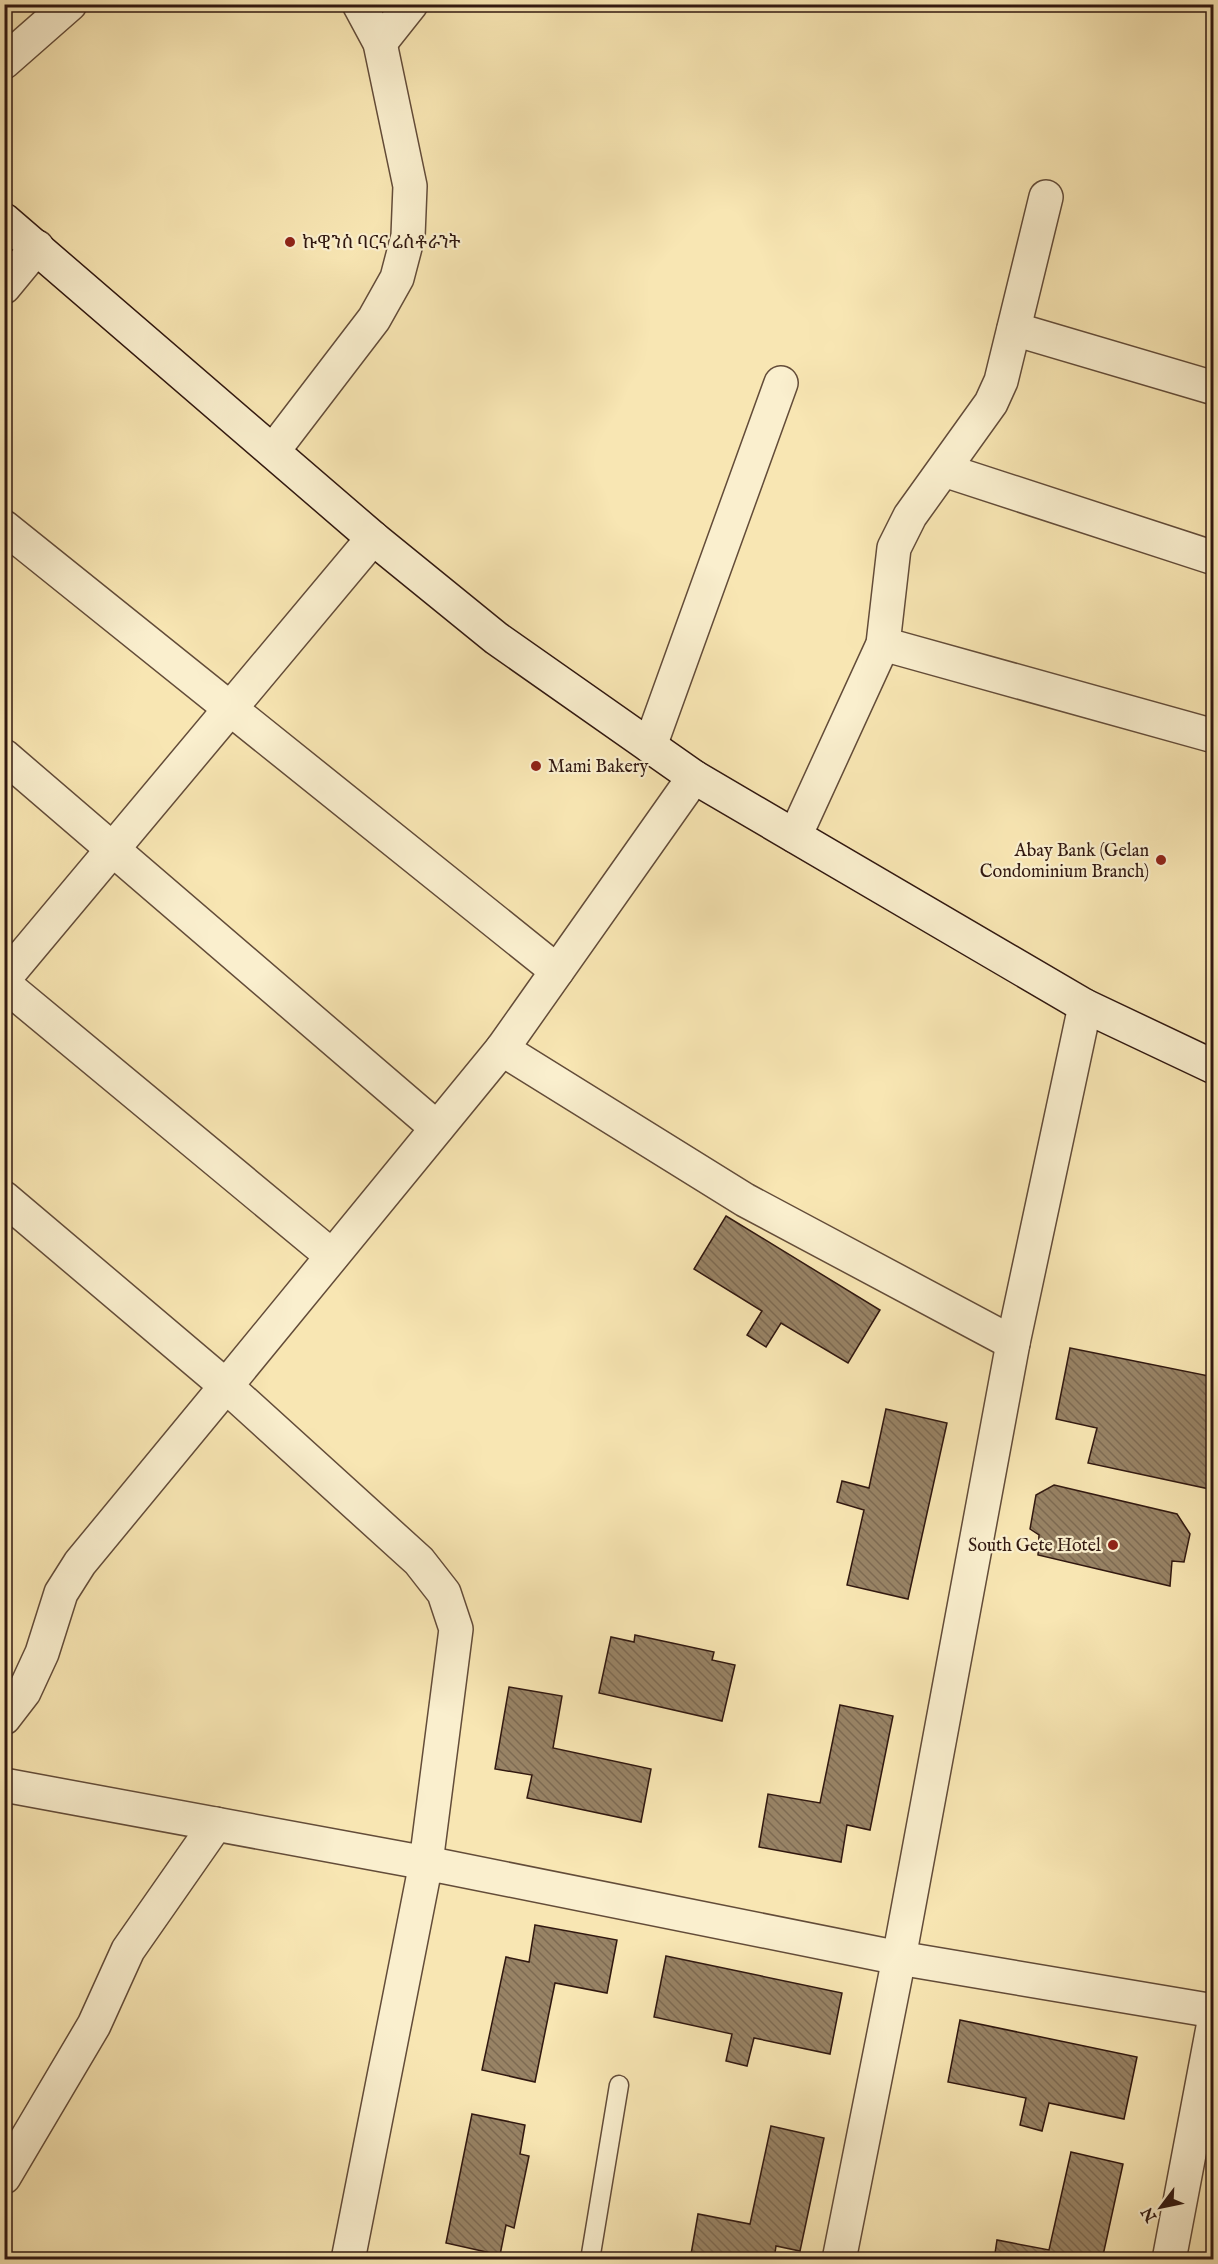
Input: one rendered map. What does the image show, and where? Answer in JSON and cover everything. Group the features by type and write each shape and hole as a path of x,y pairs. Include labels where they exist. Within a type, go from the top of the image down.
{"street":[{"path":"4,62 70,4"},
{"path":"273,451 374,319 397,278 408,236 410,186 380,43 359,4"},
{"path":"380,43 411,4"},
{"path":"795,836 883,644 894,548 910,516 991,403 1000,381 1046,197"},
{"path":"4,220 373,538 496,638 694,777 1085,1006 1214,1066"},
{"path":"4,287 37,247"},
{"path":"1014,329 1214,388"},
{"path":"650,746 781,383"},
{"path":"944,470 1214,558"},
{"path":"4,527 229,710 557,971"},
{"path":"4,979 373,538"},
{"path":"883,644 1214,736"},
{"path":"4,756 114,848 437,1128"},
{"path":"4,1718 24,1692 42,1653 61,1593 80,1563 502,1049 694,777"},
{"path":"4,984 332,1256"},
{"path":"839,2259 899,1958 1012,1343 1085,1006"},
{"path":"502,1049 746,1200 1012,1343"},
{"path":"4,1198 226,1386 419,1561 444,1593 456,1629 426,1863 348,2259"},
{"path":"4,1785 426,1863 899,1958 1214,2011"},
{"path":"4,2177 94,2025 128,1950 216,1824"},
{"path":"1169,2259 1214,2022"}],"lane":[{"path":"590,2259 619,2085"}],"building":[{"path":"726,1216 880,1310 848,1363 781,1323 766,1347 747,1335 762,1311 694,1269"},
{"path":"1070,1348 1214,1377 1214,1490 1088,1463 1097,1428 1056,1419"},
{"path":"886,1409 947,1423 908,1599 847,1585 864,1510 837,1502 842,1481 869,1488"},
{"name":"South Gete Hotel","path":"1054,1485 1177,1514 1190,1534 1184,1562 1172,1561 1170,1586 1038,1555 1039,1535 1030,1529 1036,1495"},
{"path":"635,1635 714,1652 712,1660 735,1665 722,1721 599,1693 611,1637 634,1642"},
{"path":"509,1687 562,1696 553,1748 651,1769 641,1822 527,1798 532,1775 495,1769"},
{"path":"840,1705 893,1716 870,1830 847,1825 841,1862 759,1847 768,1794 820,1803"},
{"path":"535,1925 617,1940 607,1993 555,1983 535,2082 482,2070 506,1957 529,1962"},
{"path":"666,1956 842,1993 830,2054 754,2038 747,2066 726,2061 732,2034 654,2017"},
{"path":"960,2020 1137,2057 1124,2119 1049,2103 1042,2131 1020,2125 1026,2098 948,2082"},
{"path":"472,2114 525,2125 520,2154 529,2156 514,2228 506,2225 500,2255 446,2243"},
{"path":"771,2126 824,2138 800,2251 776,2246 774,2260 690,2260 698,2214 750,2224"},
{"path":"1071,2152 1123,2164 1102,2260 994,2260 997,2240 1049,2250"}],"place":[{"name":"ኩዊንስ ባርና ሬስቶራንት","path":"290,242"},
{"name":"Mami Bakery","path":"536,766"},
{"name":"Abay Bank (Gelan Condominium Branch)","path":"1161,860"},
{"name":"South Gete Hotel","path":"1113,1545"}]}
